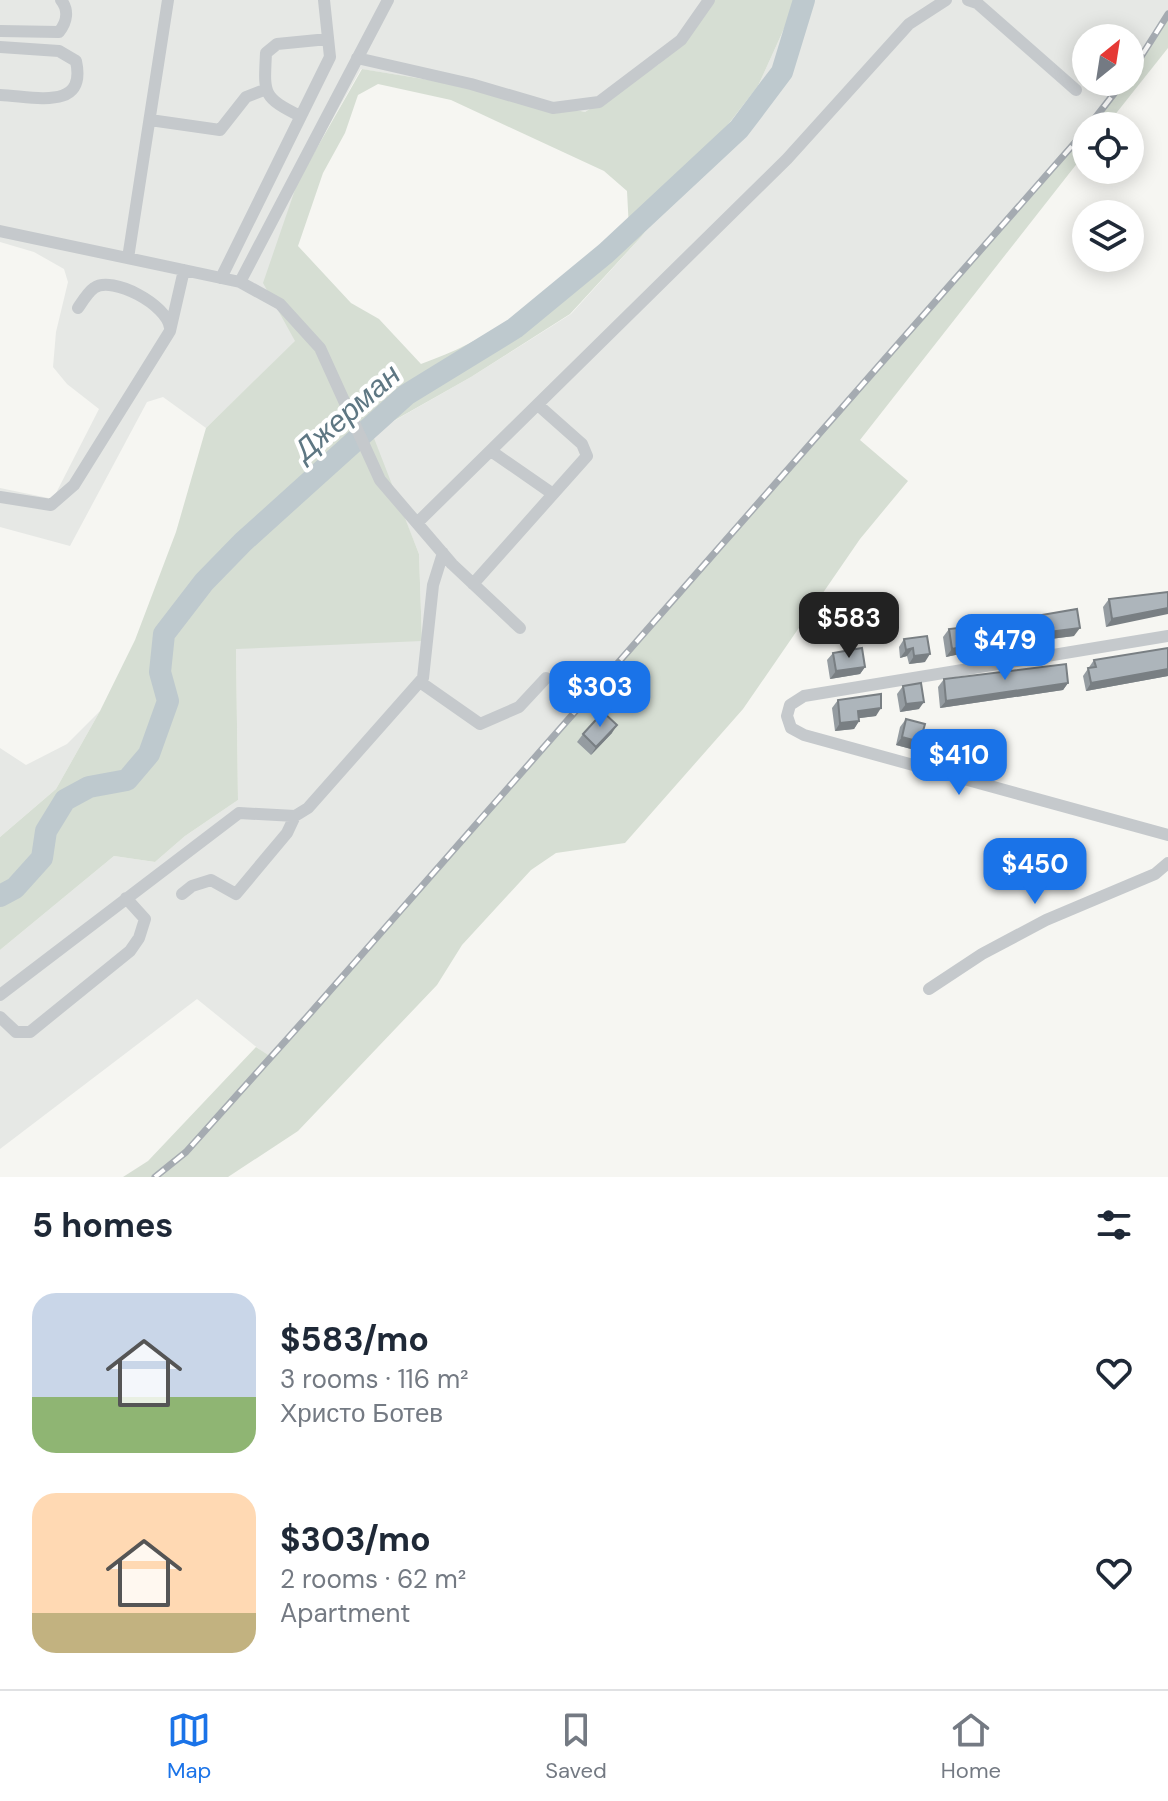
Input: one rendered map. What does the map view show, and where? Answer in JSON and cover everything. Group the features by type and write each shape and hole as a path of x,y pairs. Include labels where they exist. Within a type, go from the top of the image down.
{"street":[{"path":"0,31 59,32 66,20 66,8 61,0"},
{"path":"128,258 168,0"},
{"path":"221,278 330,57 324,0"},
{"path":"240,282 388,0"},
{"path":"357,58 471,84 553,108 599,102 681,40 709,0"},
{"path":"417,523 787,159 909,24 946,0"},
{"path":"968,0 977,3 1072,86"},
{"path":"300,116 269,99 264,90 270,47 328,39"},
{"path":"0,47 59,51 76,61 79,76 77,88 67,95 0,95"},
{"path":"150,120 220,130 246,97 264,90"},
{"path":"0,231 240,282 280,304 320,348 380,480 443,553 520,628"},
{"path":"0,497 51,505 74,485 170,331 184,270"},
{"path":"78,308 94,287 105,284 156,303 165,311 170,331"},
{"path":"473,584 587,456 586,450 538,405"},
{"path":"491,451 553,494"},
{"path":"182,894 192,886 211,880 236,894 287,833 295,816 308,808 420,682 426,662 433,585 443,553"},
{"path":"1168,636 804,696 790,705 787,716 791,728 804,735 1168,835"},
{"path":"420,682 480,724 519,707 546,678"},
{"path":"0,995 239,813 295,816"},
{"path":"929,989 982,954 1046,920 1155,874 1168,863"},
{"path":"0,1017 16,1032 30,1032 130,951 139,938 145,919 126,898"}],"shaded area":[{"path":"0,0 704,0 659,64 585,112 491,90 361,69 298,181 296,341 206,428 163,397 147,402 70,546 0,527 0,488 53,499 99,409 67,384 53,367 56,332 68,282 64,269 34,252 0,242"},
{"path":"704,0 797,0 758,86 641,237 570,314 471,377 372,433 419,554 422,641 236,649 238,800 185,836 155,862 114,856 0,950 0,837 56,789 100,711 135,640 176,532 206,428 295,341 263,283 298,181 362,69 491,90 585,112 659,64","holes":["378,84 451,100 604,171 627,191 629,229 506,323 452,352 421,364 379,319 351,303 298,246 323,173 345,133 358,95"]},
{"path":"797,0 1168,0 1168,14 1144,51 1144,24 1072,24 1072,96 1110,96 1096,112 1072,112 1072,141 885,360 270,1058 197,999 0,1149 0,950 114,856 155,862 185,836 238,800 236,648 422,640 419,554 371,434 471,377 571,314 641,237 758,86"},
{"path":"1168,14 1168,48 1144,78 1144,51"},
{"path":"1110,96 1130,96 1117,112 1096,112"},
{"path":"1072,141 1072,170 860,440 908,481 860,539 743,709 625,843 556,853 531,870 462,945 437,985 298,1131 228,1177 123,1177 148,1161 256,1047 271,1057 885,360"},
{"path":"100,711 56,789 0,837 0,748 26,765 67,744"}],"building":[{"path":"1168,592 1168,608 1112,619 1109,599"},
{"path":"1077,609 1080,628 1033,634 1030,617"},
{"path":"1000,623 1003,638 952,649 949,629"},
{"path":"927,636 930,654 914,656 913,648 906,650 904,639"},
{"path":"862,648 865,667 836,671 833,653"},
{"path":"1168,648 1168,669 1091,683 1088,668 1096,667 1094,660"},
{"path":"1066,664 1068,683 946,701 944,679"},
{"path":"921,683 924,702 906,704 903,686"},
{"path":"881,694 881,708 858,711 859,721 840,723 838,700"},
{"path":"603,712 617,725 596,747 583,734"},
{"path":"906,719 925,724 920,742 902,737"}],"waterway":[{"name":"Джерман","path":"0,896 15,888 42,858 46,831 65,800 89,787 127,780 149,754 168,701 160,672 164,634 204,582 243,542 406,395 515,328 606,253 739,129 782,72 804,0"}],"railway":[{"path":"1144,52 1168,14"},
{"path":"1100,112 1112,96"},
{"path":"155,1177 186,1152 306,1018 1072,146"}]}
